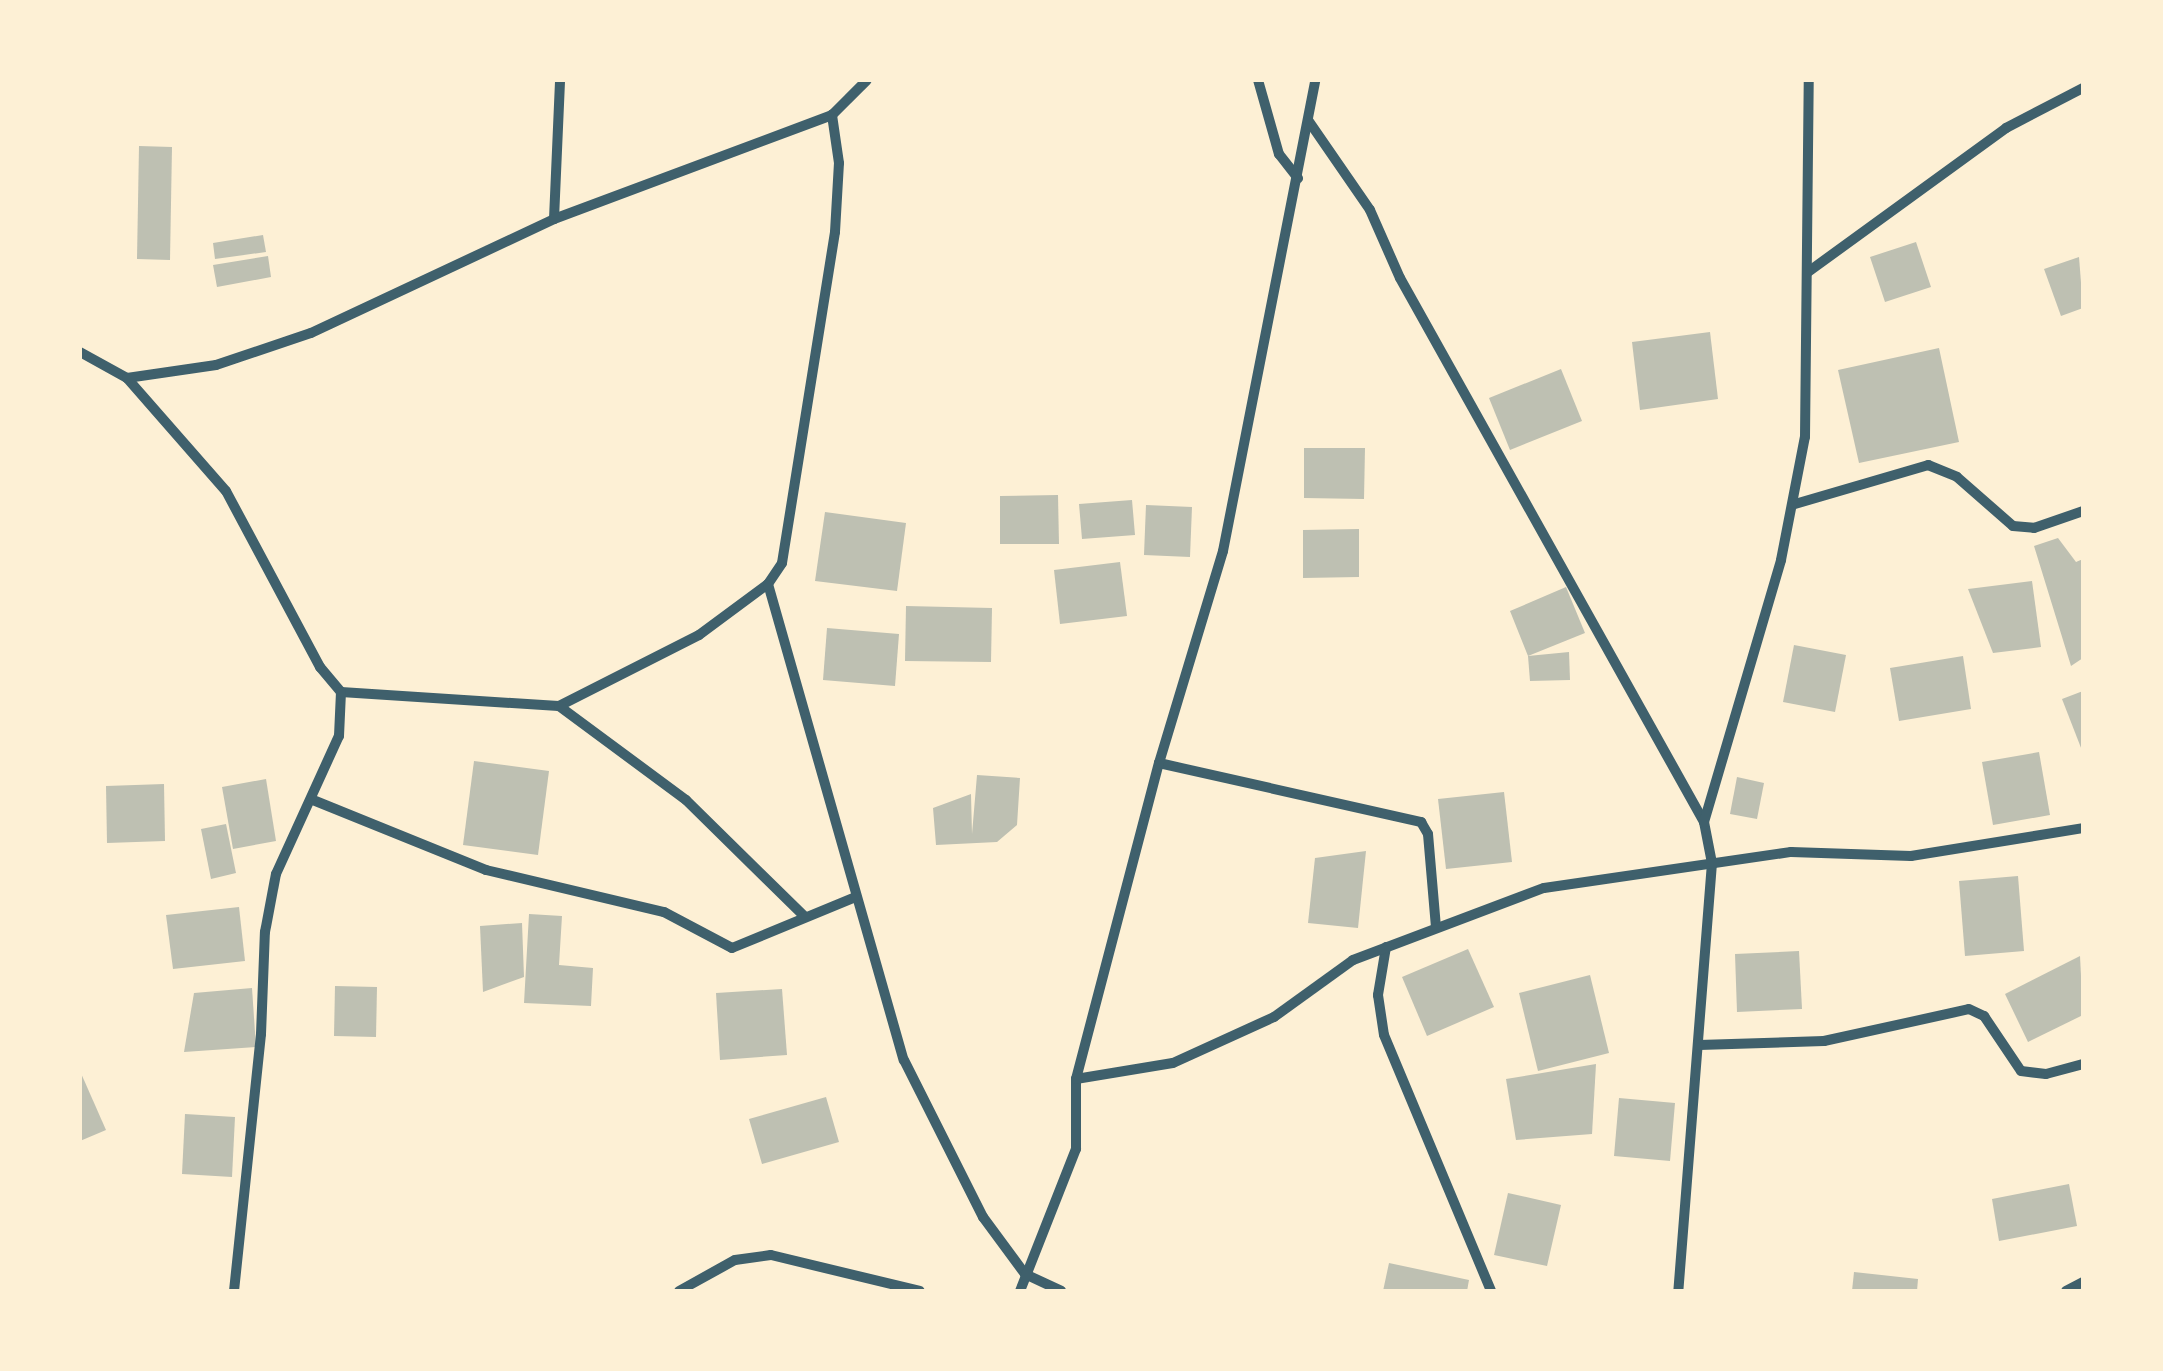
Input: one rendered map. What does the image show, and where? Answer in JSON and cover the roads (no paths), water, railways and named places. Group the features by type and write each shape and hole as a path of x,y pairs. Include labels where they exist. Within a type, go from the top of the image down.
{"street":[{"path":"554,219 560,80"},
{"path":"127,378 216,366 311,333 554,219 832,115 868,80"},
{"path":"1258,80 1273,140 1298,178"},
{"path":"1020,1291 1076,1148 1076,1078 1158,763 1223,551 1315,80"},
{"path":"1704,822 1795,504 1805,437 1809,80"},
{"path":"1808,272 2006,128 2083,88"},
{"path":"340,692 560,706 699,635 768,584 782,563 795,506 835,232 839,162 832,115"},
{"path":"1308,120 1370,210 1426,325 1704,822 1712,863 1678,1291"},
{"path":"80,352 127,378 226,491 320,667 340,692 339,736 314,800 276,874 264,932 261,1034 234,1291"},
{"path":"1795,504 1928,465 1957,477 2013,526 2034,528 2083,511"},
{"path":"768,584 904,1060 939,1140 1024,1274 1061,1291"},
{"path":"560,706 686,800 804,916"},
{"path":"1158,763 1421,822 1428,834 1436,927"},
{"path":"314,800 486,870 664,912 732,948 747,947 804,916 856,896"},
{"path":"1076,1078 1174,1062 1274,1018 1353,960 1544,888 1791,852 1910,856 2083,828"},
{"path":"1386,947 1378,995 1384,1035 1490,1291"},
{"path":"1698,1046 1824,1041 1969,1009 1984,1016 2021,1071 2046,1074 2083,1064"},
{"path":"679,1291 735,1260 771,1255 920,1291"},
{"path":"2066,1291 2083,1282"}]}
